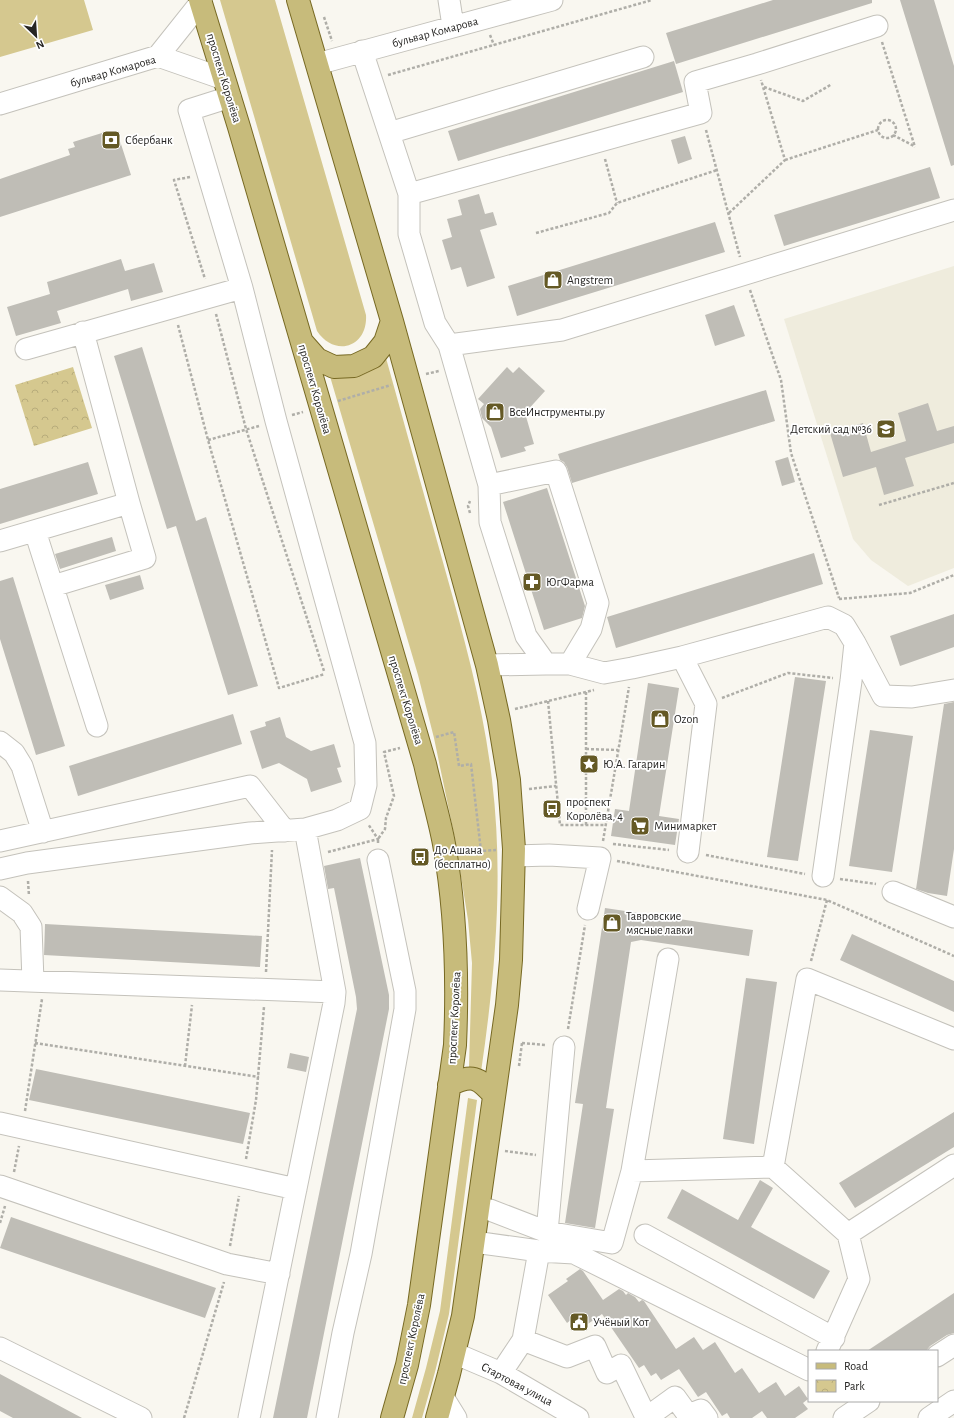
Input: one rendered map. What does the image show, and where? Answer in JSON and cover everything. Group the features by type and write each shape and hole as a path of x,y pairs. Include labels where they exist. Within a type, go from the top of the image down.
{"main road":[{"path":"298,0 392,321 487,665 499,720 509,780 514,856 511,960 507,1005 463,1316 437,1418"},
{"name":"проспект Королёва","path":"200,1 302,342 425,764 444,843 450,883 457,963 455,1045 419,1305 407,1365 392,1418"},
{"path":"302,342 317,359 334,367 354,366 373,357 385,342 392,321"},
{"path":"449,1085 461,1079 472,1078 484,1084 494,1096"}],"street":[{"path":"449,0 454,26"},
{"name":"бульвар Комарова","path":"317,64 531,3 552,0"},
{"path":"158,56 200,1"},
{"path":"409,194 701,113 695,82 877,26"},
{"path":"362,52 409,194 409,234 435,324 449,345 490,485 490,522 526,636 546,664"},
{"name":"бульвар Комарова","path":"0,104 158,56 227,88"},
{"path":"389,133 643,57"},
{"path":"0,869 28,863 250,833 305,829 337,820 360,808 366,785 364,743 334,671 276,421 242,288 189,110 227,88"},
{"path":"449,345 562,330 954,210"},
{"path":"26,349 242,288"},
{"path":"53,586 145,558 83,332"},
{"path":"490,485 556,471 598,603 591,629 570,664"},
{"path":"0,541 129,503"},
{"path":"35,531 97,726"},
{"path":"487,665 570,664 604,673 682,657 828,617 844,625 883,696 912,697 954,690"},
{"path":"823,876 851,681 855,643"},
{"path":"682,657 706,704 688,852"},
{"path":"0,742 14,753 22,766 43,832"},
{"path":"0,842 250,786 279,831"},
{"path":"249,1418 334,1003 335,992 305,829"},
{"path":"514,856 601,851 588,909"},
{"path":"327,1418 361,1254 405,1009 405,991 378,860"},
{"path":"893,892 954,918"},
{"path":"0,897 22,913 31,927 39,982"},
{"path":"474,1242 612,1243 632,1171 668,959"},
{"path":"773,1167 807,979 954,1039"},
{"path":"0,980 335,992"},
{"path":"501,1373 523,1340 543,1242 554,1157 564,1048"},
{"path":"0,1123 296,1189"},
{"path":"848,1234 954,1164"},
{"path":"632,1171 773,1167 848,1234 859,1279 831,1344 645,1235"},
{"path":"5,1188 226,1264 279,1274"},
{"path":"479,1208 490,1210 543,1242 574,1253 808,1370"},
{"path":"523,1340 567,1357 595,1346 607,1373 621,1365 646,1417 675,1396 688,1415 701,1410 707,1418"},
{"path":"938,1355 954,1345"},
{"path":"0,1348 141,1418"},
{"name":"Стартовая улица","path":"454,1353 501,1373 578,1418"},
{"path":"443,1397 456,1418"},
{"path":"929,1418 954,1401"}],"path":[{"path":"371,80 652,0"},
{"path":"324,14 338,58"},
{"path":"877,26 915,147 893,135"},
{"path":"757,64 786,160"},
{"path":"764,87 803,101 832,84"},
{"path":"701,113 745,274 781,380 791,453 839,598 828,617"},
{"path":"885,119 892,121 896,127 895,134 889,138 882,136 878,130 879,123 885,119"},
{"path":"728,213 786,160 878,130"},
{"path":"600,141 617,202"},
{"path":"536,233 609,213 617,202 716,170"},
{"path":"173,307 208,440 279,688 334,671 246,429 211,296 174,180"},
{"path":"276,421 320,406 454,366"},
{"path":"208,440 246,429"},
{"path":"879,505 954,483"},
{"path":"839,598 910,593 954,575"},
{"path":"601,851 632,668"},
{"path":"706,704 788,673 851,681"},
{"path":"514,709 601,688"},
{"path":"586,692 586,825"},
{"path":"548,701 560,825 606,825"},
{"path":"586,749 618,750"},
{"path":"525,790 556,786"},
{"path":"184,1418 224,1284 226,1264 256,1100 279,831"},
{"path":"310,857 378,839"},
{"path":"601,851 688,852 875,884 893,892"},
{"path":"601,851 827,900 954,956"},
{"path":"807,979 827,900"},
{"path":"522,1043 564,1048 588,909"},
{"path":"0,1223 5,1188 23,1128 36,1043 39,982"},
{"path":"185,1066 194,987"},
{"path":"36,1043 259,1076"},
{"path":"505,1151 554,1157"}],"shaded area":[{"name":"Детский сад №36","path":"954,266 954,568 908,586 871,560 853,539 784,319"}],"green space":[{"path":"0,0 84,0 93,30 0,57"},
{"path":"220,0 275,0 366,315 362,335 349,345 341,346 333,344 324,339 317,331"},
{"path":"386,358 467,650 489,754 496,817 497,890 494,963 481,1072 469,1067 472,963 468,920 455,839 434,738 418,675 329,373 346,377 360,376"},
{"path":"73,367 92,428 34,446 15,385"},
{"path":"468,1098 477,1100 449,1314 422,1418 412,1418 440,1311"}],"building":[{"path":"773,0 872,0 872,3 676,64 666,33"},
{"path":"900,0 934,0 954,66 954,165 951,166"},
{"path":"674,61 683,92 458,161 448,131"},
{"path":"102,133 103,137 110,135 113,143 120,141 131,175 0,217 0,179 70,155 68,149 75,147 73,142"},
{"path":"685,136 692,159 678,164 671,140"},
{"path":"930,167 940,198 784,246 774,215"},
{"path":"479,194 485,214 493,212 497,225 480,230 495,278 467,287 461,267 451,270 442,240 452,237 447,219 462,215 458,200"},
{"path":"715,222 725,252 517,316 508,286"},
{"path":"121,259 125,271 154,263 163,292 131,301 128,289 57,311 61,323 16,336 7,307 50,294 47,282"},
{"path":"734,305 745,336 715,346 705,315"},
{"path":"142,347 196,521 206,517 258,686 228,695 176,526 167,529 114,356"},
{"path":"507,367 513,373 519,367 545,391 525,413 534,444 524,447 526,451 501,458 491,427 482,418 480,409 484,404 478,399"},
{"path":"766,390 775,421 572,483 567,467 564,462 560,460 558,454"},
{"path":"928,403 937,431 954,426 954,443 905,458 914,486 884,495 876,467 843,477 830,433 863,423 871,452 906,441 898,413"},
{"path":"788,457 795,482 782,486 775,461"},
{"path":"88,462 98,494 0,524 0,489"},
{"path":"547,488 585,606 582,618 544,630 503,502"},
{"path":"112,537 116,551 60,569 55,554"},
{"path":"814,553 823,584 616,648 607,617"},
{"path":"140,575 144,589 110,600 105,585"},
{"path":"13,577 65,746 36,755 0,639 0,581"},
{"path":"954,614 954,647 900,666 890,636"},
{"path":"795,677 826,681 798,861 767,857"},
{"path":"648,683 679,688 659,816 679,819 675,845 611,836 615,809 629,811"},
{"path":"954,702 954,849 947,896 928,893 916,889 944,704"},
{"path":"233,714 242,744 78,796 69,766"},
{"path":"280,717 286,737 311,751 334,744 341,767 337,768 342,782 311,792 307,779 279,763 262,769 250,731 266,726 265,722"},
{"path":"870,730 913,736 892,872 849,866"},
{"path":"360,858 389,995 389,1009 307,1418 273,1418 357,1009 356,997 334,888 328,889 324,866"},
{"path":"605,908 753,930 749,956 641,940 631,942 606,1108 614,1109 595,1228 565,1223 583,1104 575,1103"},
{"path":"45,924 262,936 260,967 44,955"},
{"path":"852,934 954,981 954,1012 840,960"},
{"path":"746,978 777,982 754,1144 723,1139"},
{"path":"290,1053 309,1057 306,1072 287,1068"},
{"path":"36,1069 250,1113 243,1144 29,1100"},
{"path":"954,1112 954,1147 855,1208 839,1183"},
{"path":"760,1180 773,1188 751,1227 830,1271 814,1299 667,1218 682,1189 738,1220"},
{"path":"11,1217 216,1288 205,1318 0,1248"},
{"path":"580,1269 583,1271 603,1300 619,1289 626,1295 628,1293 635,1297 639,1302 642,1300 644,1301 676,1349 694,1337 703,1350 715,1342 735,1373 742,1368 759,1393 776,1382 785,1396 799,1386 808,1399 803,1403 808,1409 795,1418 767,1418 762,1411 752,1418 730,1418 727,1413 722,1416 706,1392 698,1397 679,1369 661,1380 656,1373 651,1376 644,1365 639,1368 602,1314 585,1326 582,1323 577,1326 572,1319 567,1323 548,1295 568,1281 566,1279"},
{"path":"954,1293 954,1333 947,1335 930,1346 927,1350 868,1350"},
{"path":"0,1374 82,1418 13,1418 0,1411"}],"place":[{"name":"Сбербанк","path":"111,140"},
{"name":"Angstrem","path":"553,280"},
{"name":"ВсеИнструменты.ру","path":"495,412"},
{"name":"Детский сад №36","path":"886,429"},
{"name":"ЮгФарма","path":"532,582"},
{"name":"Ozon","path":"660,719"},
{"name":"Ю.А. Гагарин","path":"589,764"},
{"name":"проспект Королёва, 4","path":"552,809"},
{"name":"Минимаркет","path":"640,826"},
{"name":"До Ашана (бесплатно)","path":"420,857"},
{"name":"Тавровские мясные лавки","path":"612,923"},
{"name":"Учёный Кот","path":"579,1322"}]}
